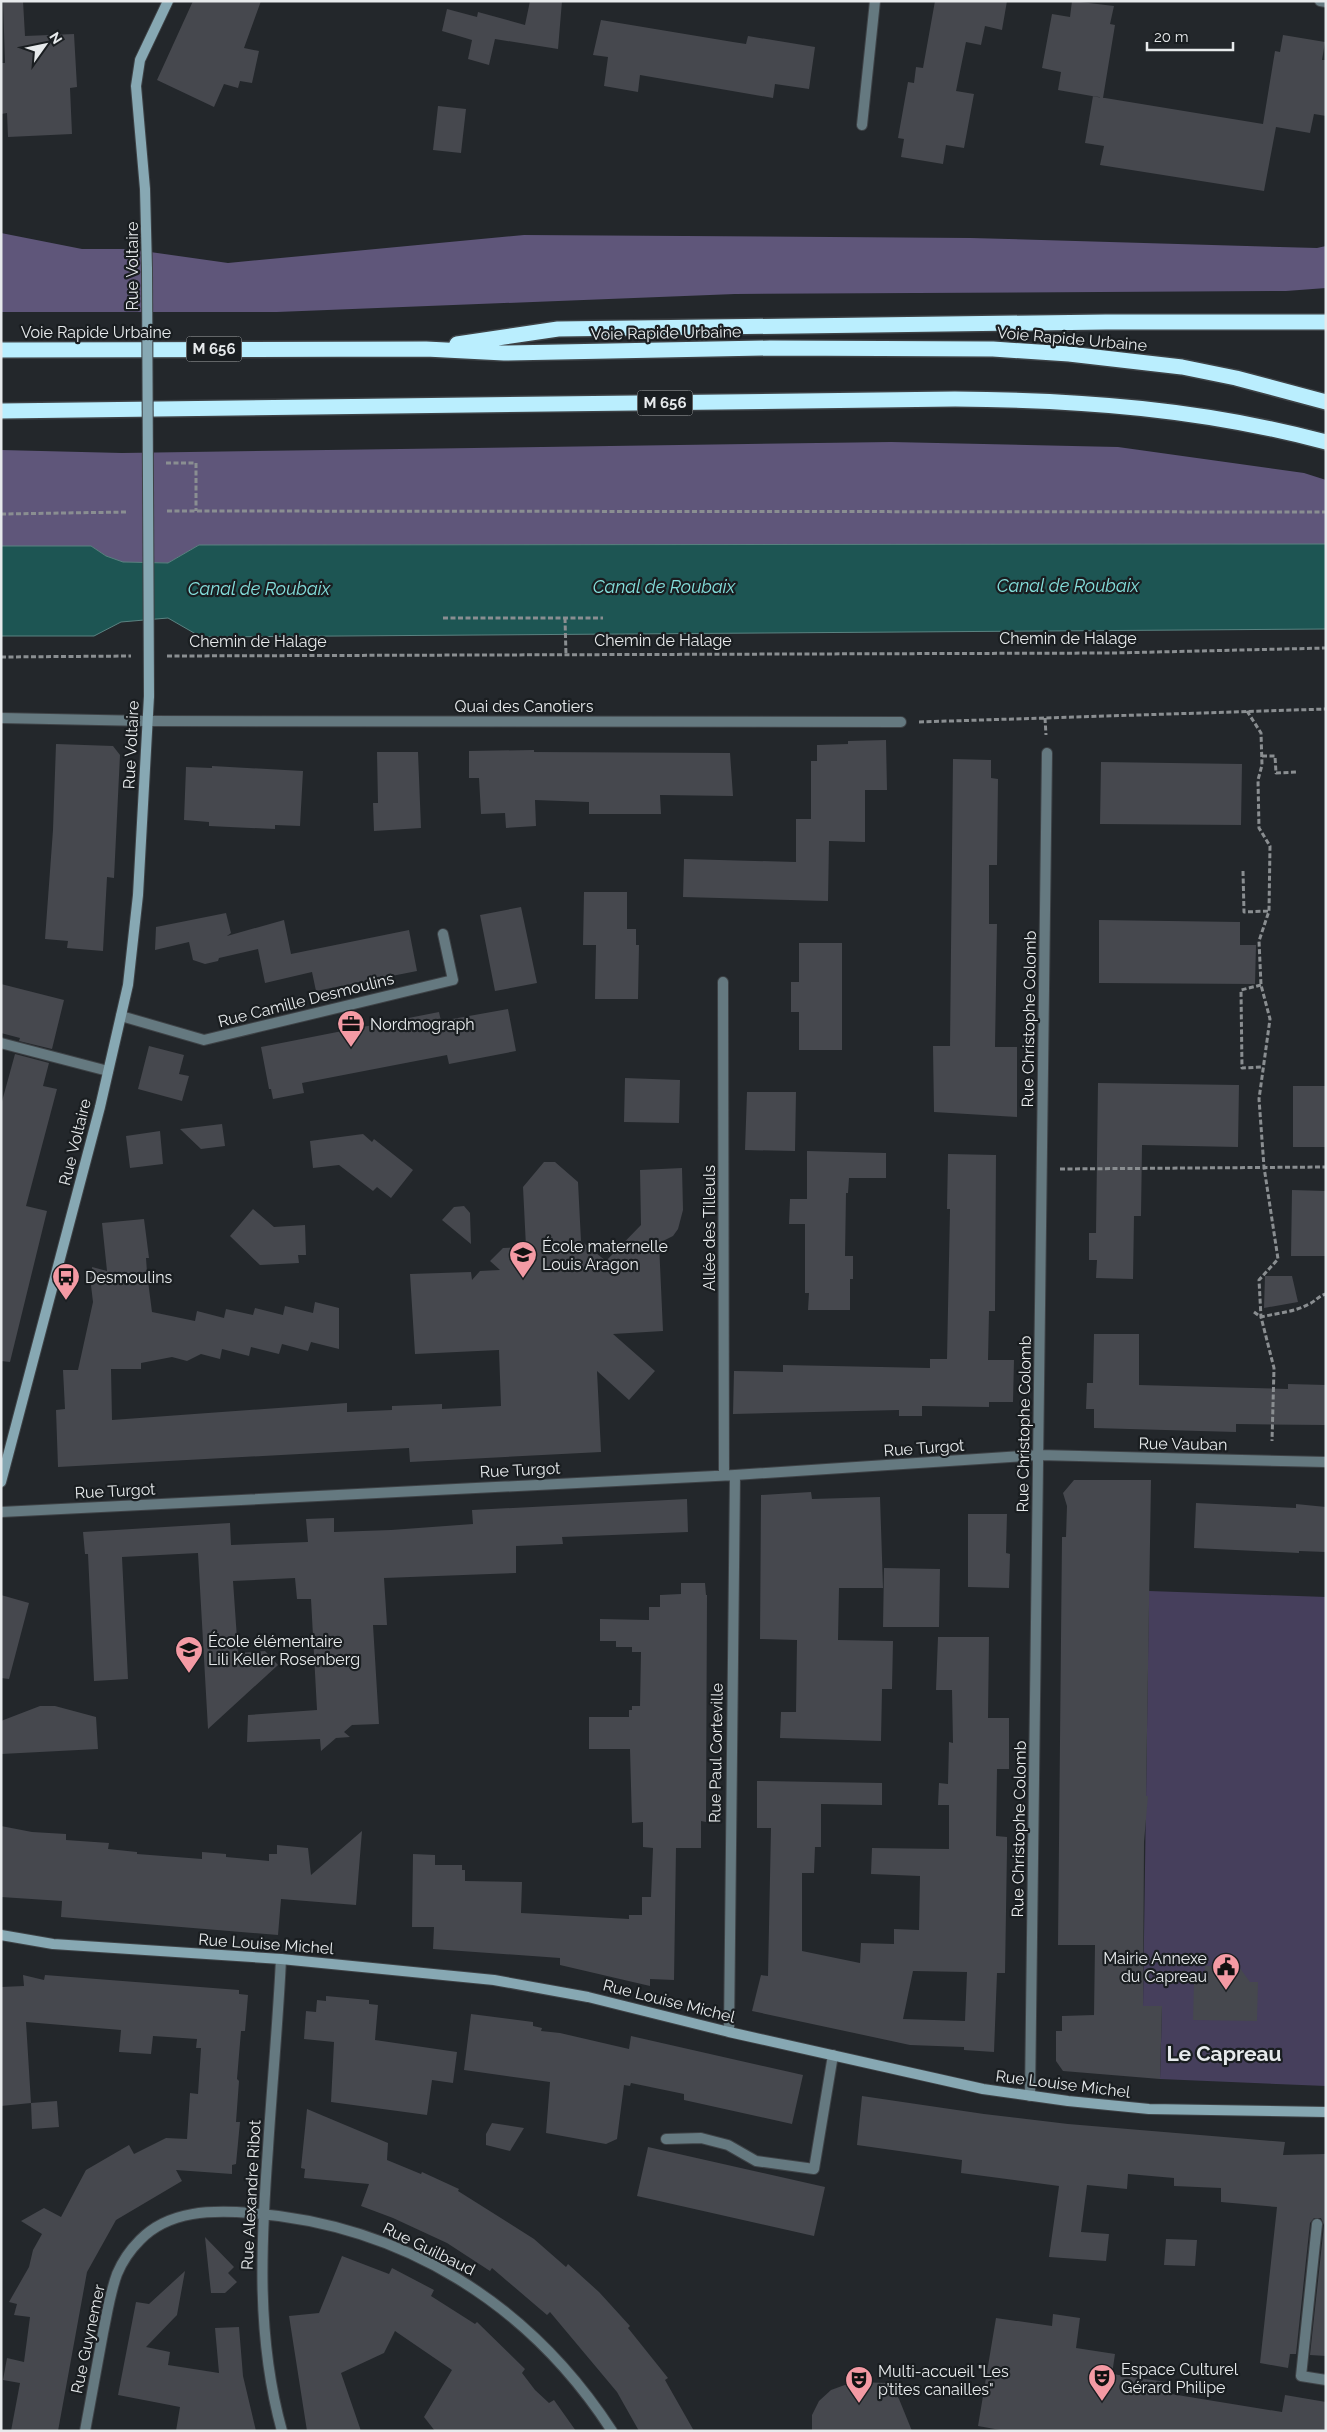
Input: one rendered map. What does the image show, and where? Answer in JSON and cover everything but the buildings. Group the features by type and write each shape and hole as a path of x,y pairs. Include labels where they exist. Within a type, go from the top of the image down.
{"highway":[{"path":"426,348 558,329 1106,322 1326,322"},
{"name":"Voie Rapide Urbaine","path":"1,350 426,348 504,354 866,348 993,349 1060,353 1182,367 1236,378 1326,402"},
{"name":"M 656","path":"1,411 954,399 1044,400 1148,408 1196,415 1267,426 1326,442"}],"street":[{"name":"Rue Voltaire","path":"1,1482 108,1071 121,1016 132,954 138,895 149,696 147,268 145,189 136,86 140,60 168,1"},
{"path":"862,125 875,1"},
{"path":"1320,1 1326,2"},
{"path":"1,718 147,721"},
{"name":"Quai des Canotiers","path":"147,721 901,722"},
{"name":"Rue Christophe Colomb","path":"1030,2096 1047,753"},
{"name":"Rue Camille Desmoulins","path":"121,1016 204,1040 453,980 443,934"},
{"name":"Allée des Tilleuls","path":"723,982 730,1475"},
{"path":"1,1043 108,1071"},
{"name":"Rue Turgot","path":"1,1512 730,1475 1039,1455"},
{"name":"Rue Vauban","path":"1039,1455 1326,1462"},
{"name":"Rue Paul Corteville","path":"729,2032 730,1475"},
{"name":"Rue Louise Michel","path":"1,1935 52,1944 281,1959 434,1973 539,1987 983,2089 1030,2096 1149,2109 1326,2112"},
{"name":"Rue Alexandre Ribot","path":"281,1959 263,2214 264,2343 275,2406 282,2431"},
{"path":"666,2139 701,2138 728,2145 756,2161 814,2169 833,2055"},
{"name":"Rue Guynemer","path":"85,2431 109,2303 117,2274 129,2252 142,2238 174,2219 196,2213 223,2211 263,2214"},
{"name":"Rue Guilbaud","path":"263,2214 305,2219 365,2235 396,2246 466,2283 499,2307 553,2356 578,2383 612,2431"},
{"path":"1317,2224 1301,2376 1326,2380"}],"path":[{"path":"148,464 196,463 196,511"},
{"path":"1,514 137,512"},
{"path":"157,512 1326,512"},
{"path":"443,618 603,618"},
{"path":"565,618 566,655"},
{"name":"Chemin de Halage","path":"158,656 1104,653 1326,648"},
{"path":"1,657 138,656"},
{"path":"901,722 1326,708"},
{"path":"1247,711 1261,733 1262,765 1258,780 1259,828 1270,846 1269,911 1258,941 1261,985 1270,1019 1259,1099 1264,1168 1278,1259 1259,1280 1261,1317 1274,1368 1272,1461"},
{"path":"1262,756 1275,756 1276,773 1298,772"},
{"path":"1243,871 1244,912 1269,911"},
{"path":"1261,985 1241,990 1242,1068 1263,1067"},
{"path":"1042,1169 1326,1167"},
{"path":"1254,1312 1261,1317 1295,1310 1311,1304 1316,1297 1326,1294"}],"shaded area":[{"path":"1,233 82,249 129,249 228,263 524,235 971,238 1317,248 1326,246 1326,288 1286,291 735,294 277,312 1,312"},
{"path":"891,442 1118,447 1304,473 1326,480 1326,544 199,545 168,563 122,562 106,556 91,546 1,546 1,450 122,453"},
{"path":"1149,1591 1326,1597 1326,2086 1160,2079 1162,2007 1143,2006"}],"water":[{"name":"Canal de Roubaix","path":"1326,544 1326,629 201,637 168,618 121,622 94,636 1,636 1,546 91,546 106,556 123,562 168,563 199,545"}],"place":[{"name":"Nordmograph","path":"351,1048"},
{"name":"École maternelle Louis Aragon","path":"523,1279"},
{"name":"Desmoulins","path":"66,1301"},
{"name":"École élémentaire Lili Keller Rosenberg","path":"189,1674"},
{"name":"Mairie Annexe du Capreau","path":"1226,1991"},
{"name":"Espace Culturel Gérard Philipe","path":"1102,2402"},
{"name":"Multi-accueil \"Les p’tites canailles\"","path":"859,2404"}],"district":[{"name":"Le Capreau","path":"1224,2053"}]}
